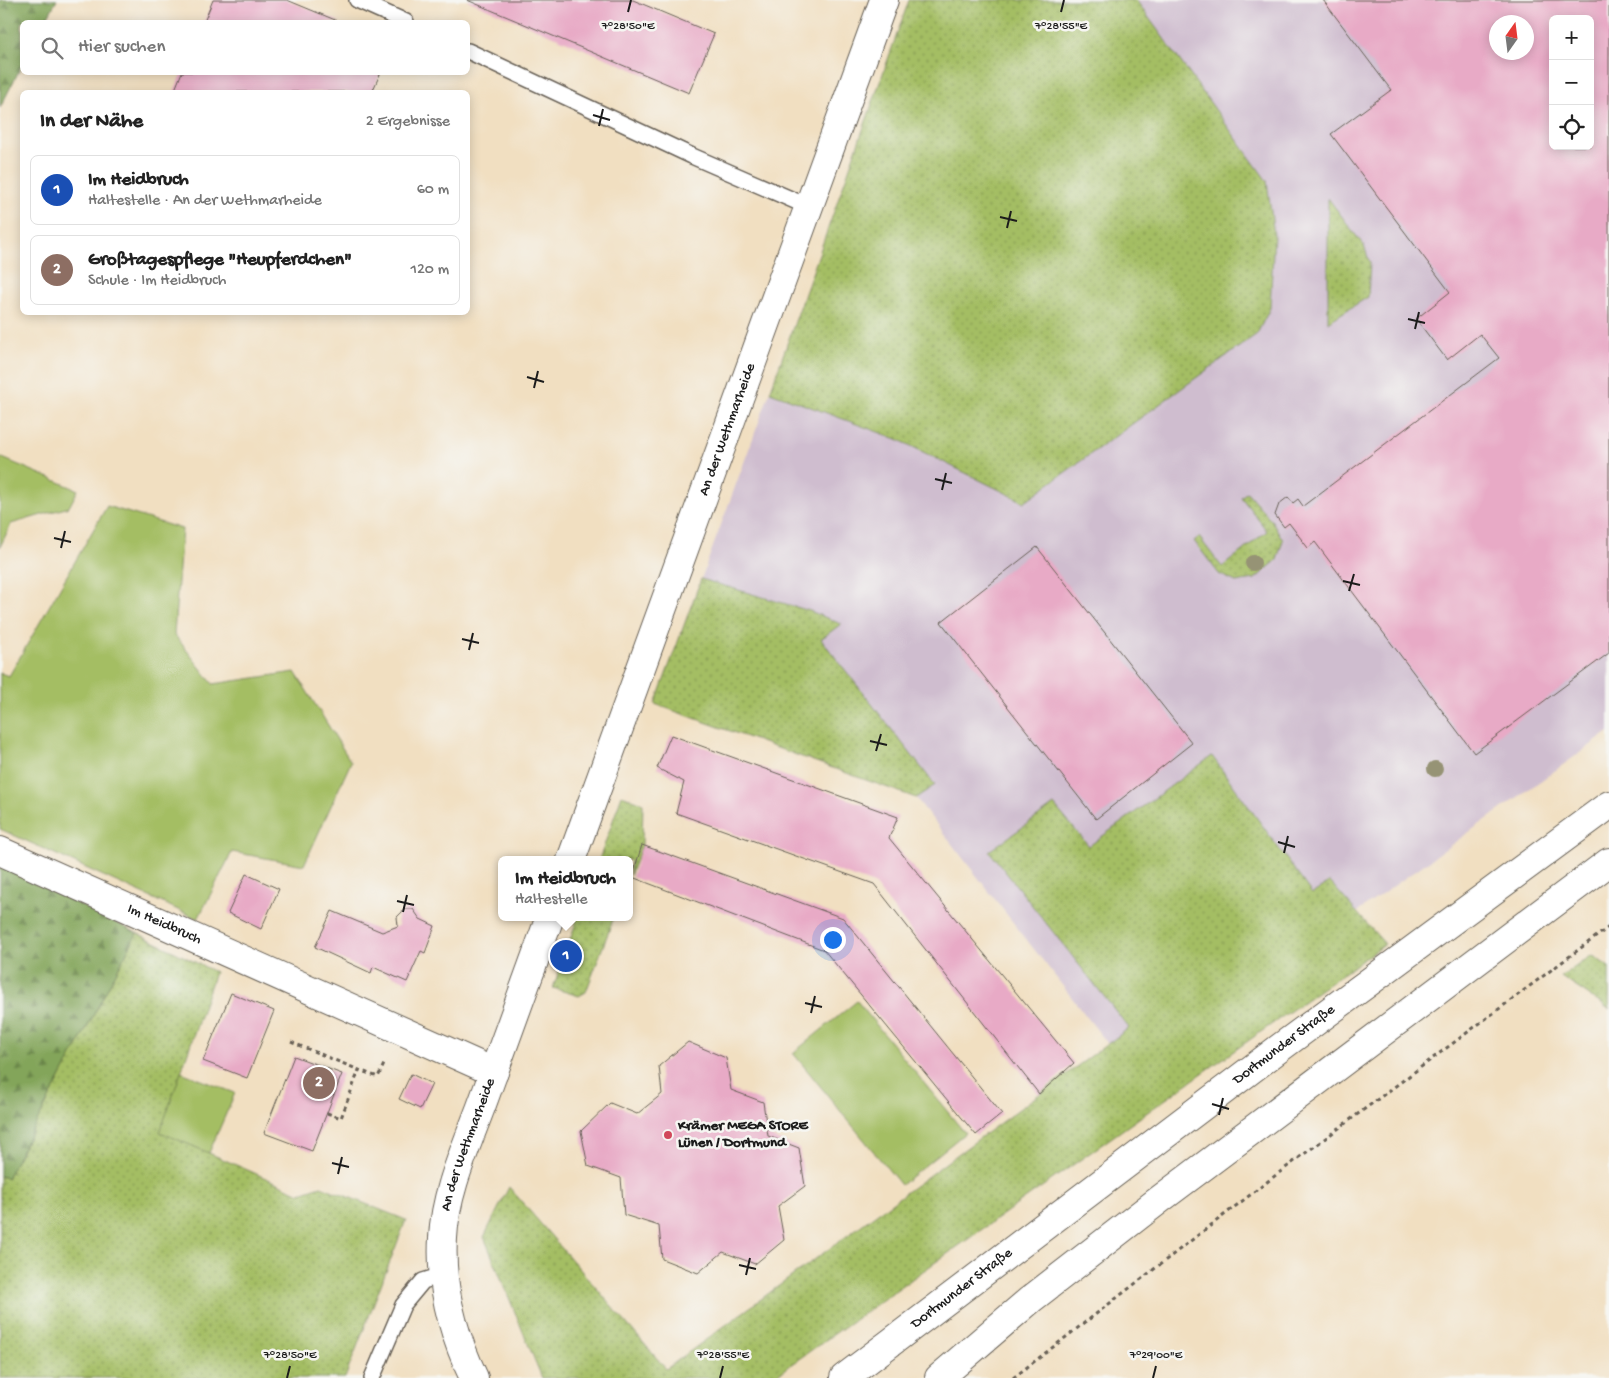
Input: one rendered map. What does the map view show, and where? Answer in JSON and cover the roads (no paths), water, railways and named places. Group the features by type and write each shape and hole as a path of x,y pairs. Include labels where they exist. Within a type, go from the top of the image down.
{"street":[{"name":"An der Wethmarheide","path":"572,856 884,0"},
{"name":"Dortmunder Straße","path":"844,1378 1281,1047 1609,805"},
{"name":"Im Heidbruch","path":"0,850 494,1072"},
{"path":"939,1378 1030,1300 1159,1200 1609,862"},
{"name":"An der Wethmarheide","path":"474,1378 450,1316 443,1274 443,1237 452,1191 549,921"}],"lane":[{"path":"357,0 402,20"},
{"path":"470,52 692,156 809,207"},
{"path":"372,1378 404,1305 422,1282 443,1274"}],"place":[{"name":"Im Heidbruch","path":"566,956"},
{"name":"Großtagespflege \"Heupferdchen\"","path":"319,1083"},
{"name":"Krämer MEGA STORE Lünen / Dortmund","path":"668,1135"}]}
